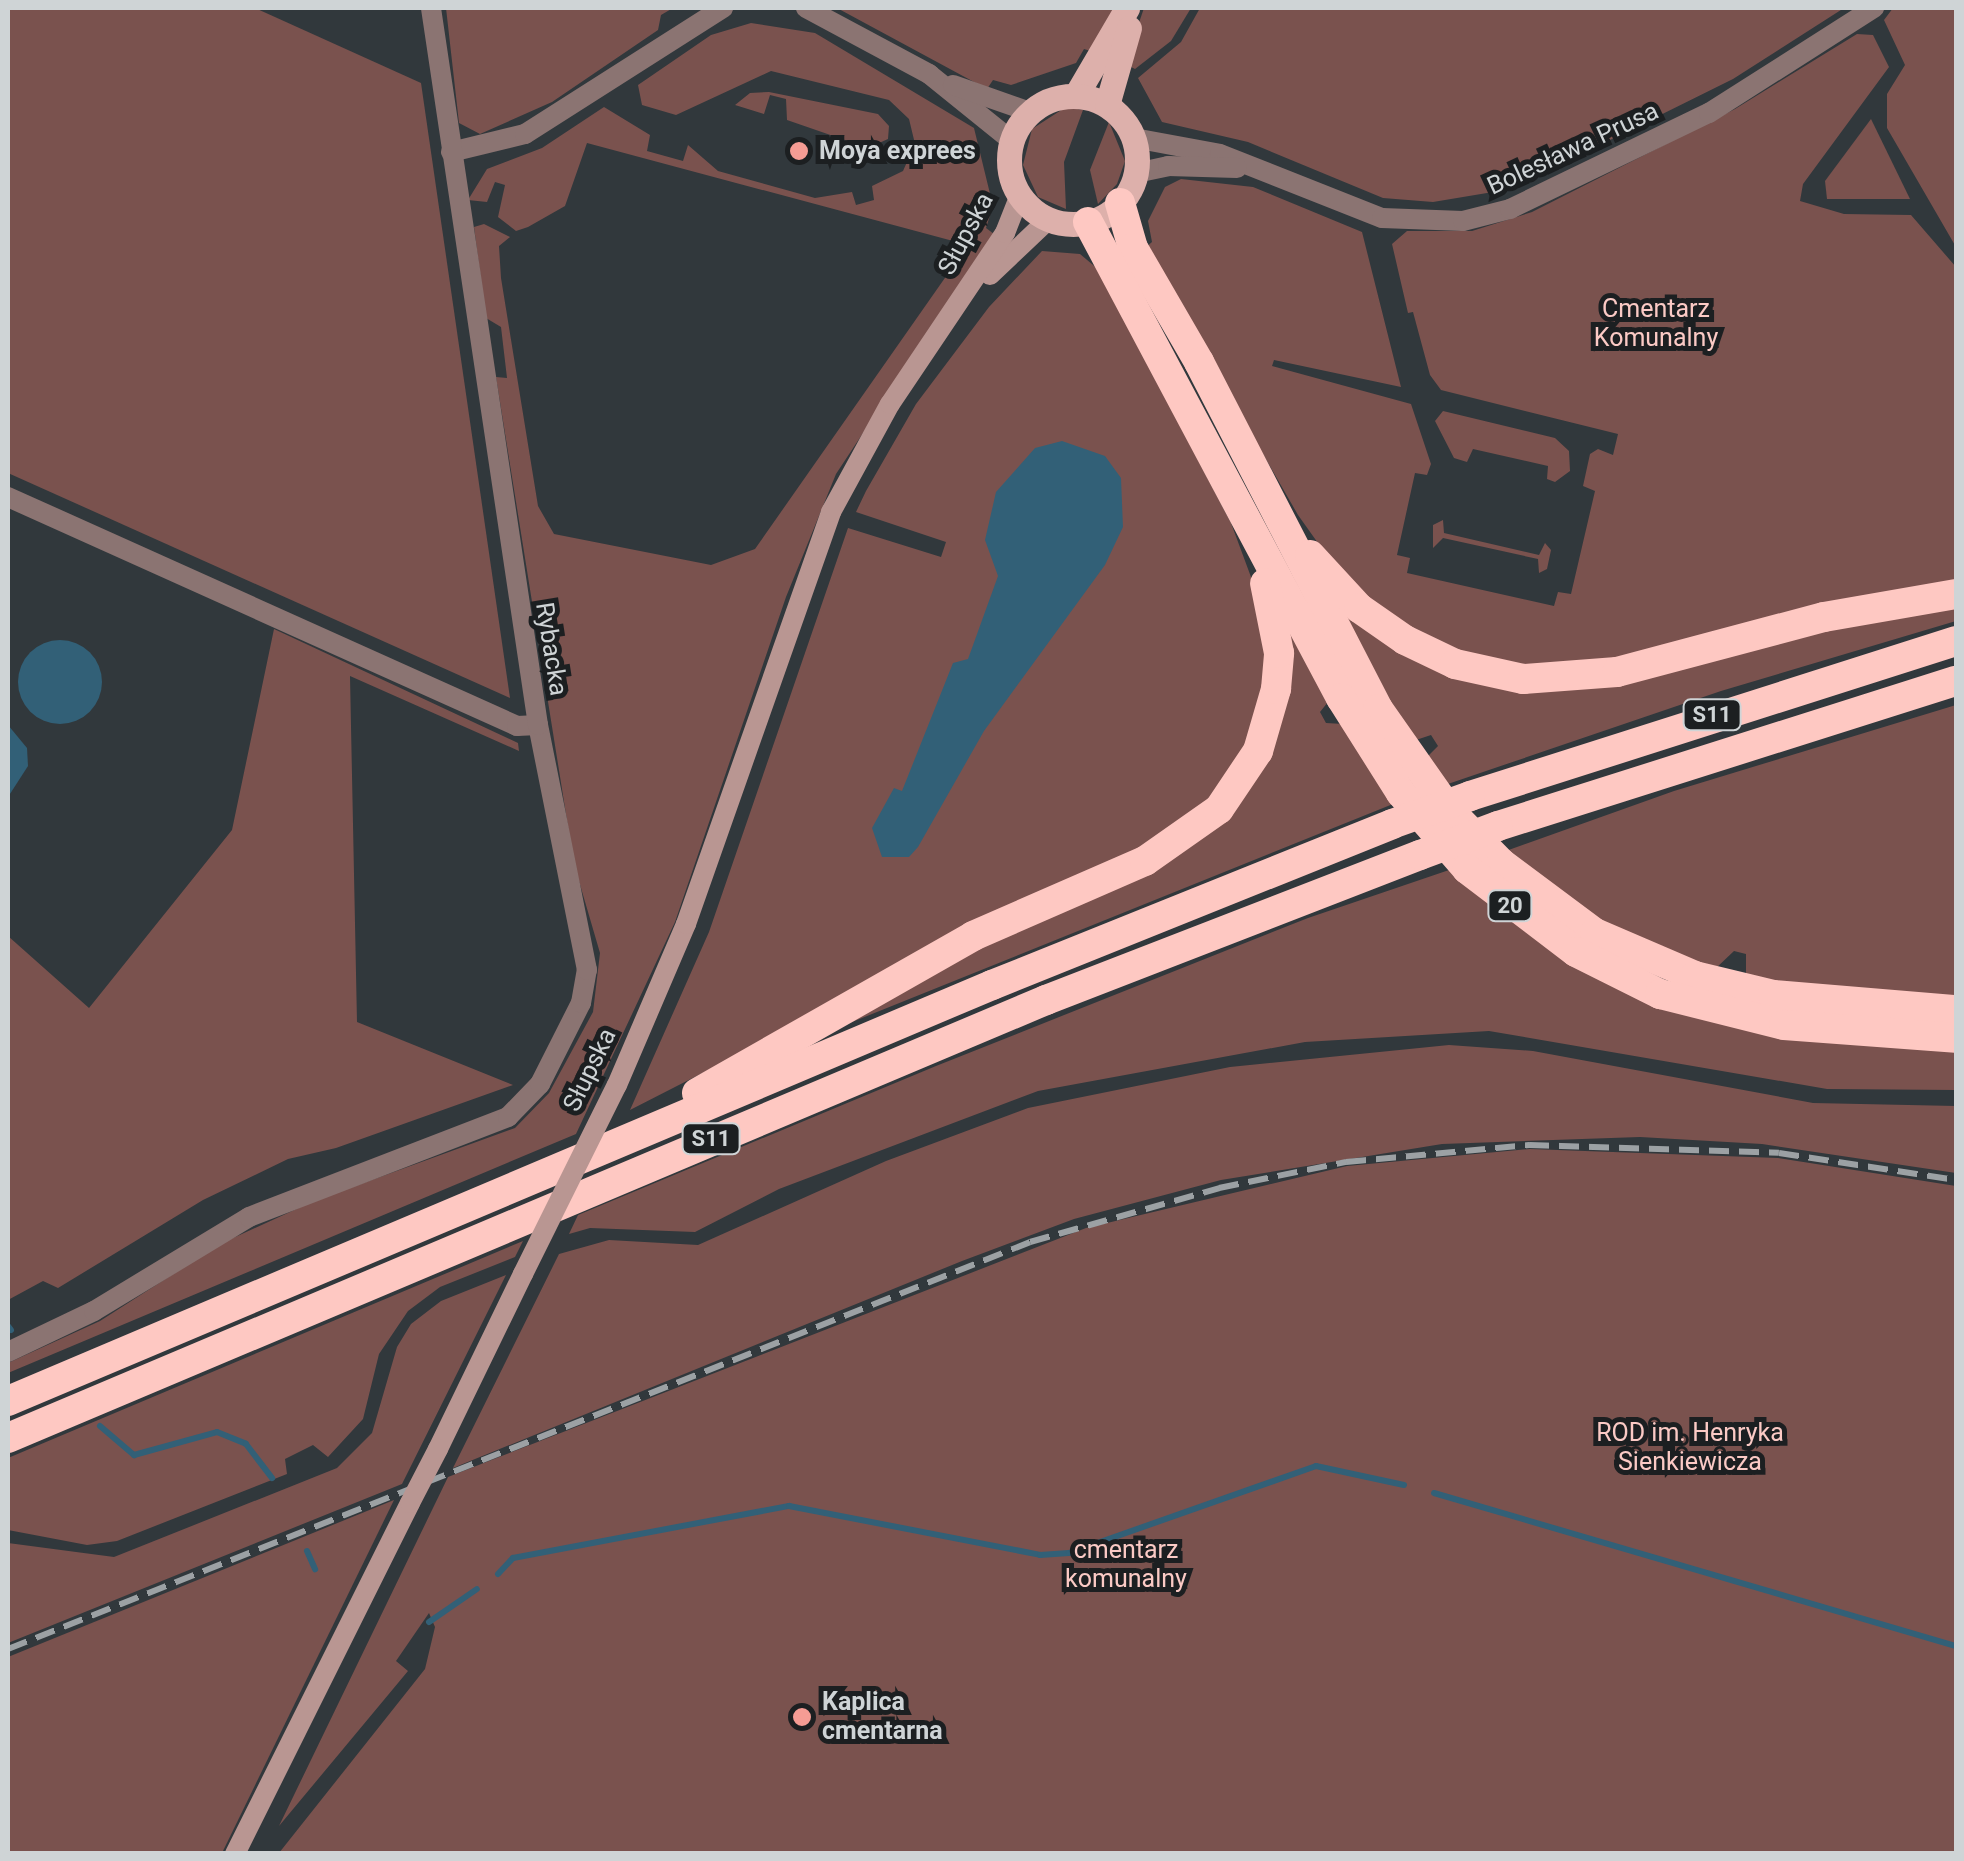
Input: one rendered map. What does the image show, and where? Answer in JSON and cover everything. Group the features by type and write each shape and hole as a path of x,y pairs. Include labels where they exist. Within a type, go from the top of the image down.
{"highway":[{"path":"1120,203 1133,248 1408,759 1484,847 1572,918 1622,947 1734,987 1956,1010"},
{"name":"20","path":"1088,222 1108,249 1243,518 1378,762 1440,840 1534,925 1639,984 1722,1012 1784,1026 1956,1038"},
{"path":"623,1139 823,1017 973,936 1146,861 1219,809 1258,751 1271,716 1279,653 1275,612 1243,518"},
{"path":"1282,522 1378,623 1455,664 1523,679 1618,672 1824,617 1956,594"},
{"name":"S11","path":"8,1401 623,1139 1392,824 1956,641"},
{"name":"S11","path":"8,1438 1046,1000 1498,826 1956,681"},
{"path":"1870,706 1956,692"}],"main road":[{"path":"1076,95 1128,8"},
{"path":"1107,105 1137,8"},
{"path":"1076,95 1107,105 1134,138 1136,173 1120,203 1088,222 1049,219 1020,195 1009,168 1012,141 1030,112 1076,95"},
{"name":"Słupska","path":"236,1854 617,1085 686,924 832,512 890,404 964,301 1020,195"},
{"name":"Słupska","path":"964,301 1049,219"}],"street":[{"name":"Rybacka","path":"8,497 518,726 538,725 432,8"},
{"path":"452,152 525,134 723,8"},
{"path":"806,8 928,74 1030,112"},
{"name":"Bolesława Prusa","path":"1134,138 1220,154 1382,218 1440,224 1487,216 1708,112 1874,8"},
{"path":"928,74 1012,141"},
{"name":"Bolesława Prusa","path":"1136,173 1197,165 1268,172"},
{"path":"8,1352 94,1311 249,1217 496,1122 532,1097 577,1013 587,970 538,725"}],"green space":[{"path":"8,8 255,8 421,83 510,698 8,473"},
{"path":"446,8 673,8 661,15 658,30 552,102 480,134 459,123"},
{"path":"837,8 1119,8 1094,52 1084,49 1076,63 1011,85 993,80 987,89"},
{"path":"1144,8 1191,8 1171,41 1135,69 1125,64"},
{"path":"1200,8 1844,8 1733,79 1610,140 1499,191 1433,202 1383,198 1248,142 1162,122 1138,78 1181,42"},
{"path":"1893,8 1956,8 1956,247 1887,128 1887,94 1905,65 1884,20"},
{"path":"751,23 815,33 974,128 993,206 986,228 994,234 836,474 786,597 675,922 576,1134 8,1373 8,1363 100,1321 220,1244 314,1201 515,1128 549,1093 593,1012 600,953 574,864 496,377 507,378 501,327 486,318 474,227 484,224 510,237 499,246 501,278 538,506 554,534 711,565 755,549 968,245 587,143 565,206 528,227 516,231 498,217 505,185 495,182 487,202 468,200 487,169 542,148 604,107 650,135 647,151 683,161 688,145 718,171 815,198 852,192 856,205 874,200 872,186 903,171 915,144 909,119 889,100 771,71 676,115 642,105 638,85 711,35"},
{"name":"Cmentarz Komunalny","path":"1857,34 1873,35 1889,67 1803,184 1800,201 1844,214 1911,215 1956,267 1956,583 1611,664 1546,668 1474,658 1391,619 1330,560 1298,515 1145,248 1152,242 1148,221 1165,187 1181,179 1253,187 1362,232 1401,387 1274,360 1272,366 1411,404 1431,464 1427,475 1415,473 1397,555 1410,558 1407,573 1554,606 1558,592 1571,594 1595,491 1583,486 1590,454 1598,449 1613,455 1618,434 1441,390 1430,375 1413,312 1408,313 1392,244 1407,231 1472,231 1532,212 1735,109"},
{"path":"769,92 878,114 889,126 888,139 868,148 787,120 786,99 770,95 764,114 735,105 750,93"},
{"path":"1066,107 1083,110 1064,162 1066,209 1038,197 1023,165 1032,129"},
{"path":"1871,119 1910,199 1827,199 1825,181"},
{"path":"1109,122 1125,161 1117,184 1098,204 1090,170"},
{"path":"1042,251 1080,254 1099,270 1231,523 1261,604 1267,643 1258,721 1225,785 1174,832 630,1110 709,932 848,528 941,557 946,542 856,512 916,404 989,307"},
{"path":"1443,411 1555,438 1569,451 1570,471 1555,482 1547,479 1548,466 1473,449 1467,462 1454,458 1435,421"},
{"path":"1443,520 1444,533 1539,555 1545,543 1551,550 1547,569 1539,573 1538,559 1443,538 1433,548 1433,525"},
{"path":"1322,584 1465,677 1733,648 1956,603 1956,621 1721,691 1442,786 1426,758 1438,746 1431,735 1413,741"},
{"path":"1285,612 1328,702 1320,712 1326,723 1343,724 1393,804 805,1041 1227,816"},
{"path":"274,629 518,743 519,751 350,676 357,1022 513,1085 336,1148 288,1159 203,1200 58,1288 43,1281 8,1300 8,936 89,1008 232,830"},
{"path":"1956,705 1956,1000 1818,991 1746,975 1746,954 1734,951 1714,970 1605,925 1503,852 1674,791"},
{"path":"1452,869 1497,911 1580,966 1956,1048 1956,1090 1827,1089 1489,1031 1305,1042 1038,1091 779,1189 695,1232 590,1228 569,1234 578,1215 936,1066 1308,918"},
{"path":"1449,1045 1533,1051 1813,1103 1956,1106 1956,1173 1762,1144 1640,1137 1442,1144 1221,1180 1074,1219 962,1261 453,1468 559,1254 609,1240 698,1245 886,1161 1028,1108 1230,1067"},
{"path":"1530,1149 1778,1158 1956,1186 1956,1853 279,1853 425,1669 435,1627 429,1613 396,1661 408,1671 279,1826 448,1477 1086,1228 1347,1166"},
{"path":"523,1241 515,1257 440,1287 408,1311 379,1354 363,1419 328,1457 313,1445 285,1459 287,1474 117,1541 87,1545 8,1530 8,1458"},
{"path":"506,1275 402,1484 8,1643 8,1543 114,1557 337,1468 372,1433 397,1347 411,1324 441,1301"},
{"path":"394,1500 222,1853 8,1853 8,1657"}],"water":[{"path":"1062,441 1105,456 1121,478 1123,527 1105,565 984,731 918,847 909,857 882,857 872,828 894,788 902,791 953,663 968,659 998,576 985,540 996,492 1035,448"},
{"path":"60,640 76,643 90,652 99,666 99,698 90,712 76,721 60,724 44,721 30,712 21,698 18,682 21,666 30,652 44,643"},
{"path":"8,725 27,748 28,766 8,797"}],"waterway":[{"path":"8,1326 11,1330"},
{"path":"100,1426 134,1455 217,1432 246,1444 272,1478"},
{"path":"498,1574 513,1558 789,1506 1040,1555 1069,1553 1316,1466 1404,1485"},
{"path":"1434,1493 1956,1646"},
{"path":"307,1551 315,1569"},
{"path":"429,1622 477,1589"}],"railway":[{"path":"8,1649 1030,1242 1219,1188 1346,1162 1529,1145 1779,1153 1956,1180"}],"place":[{"name":"Moya exprees","path":"799,151"},
{"name":"Kaplica cmentarna","path":"802,1717"}],"park label":[{"name":"ROD im. Henryka Sienkiewicza","path":"1690,1448"},
{"name":"cmentarz komunalny","path":"1126,1566"}]}
